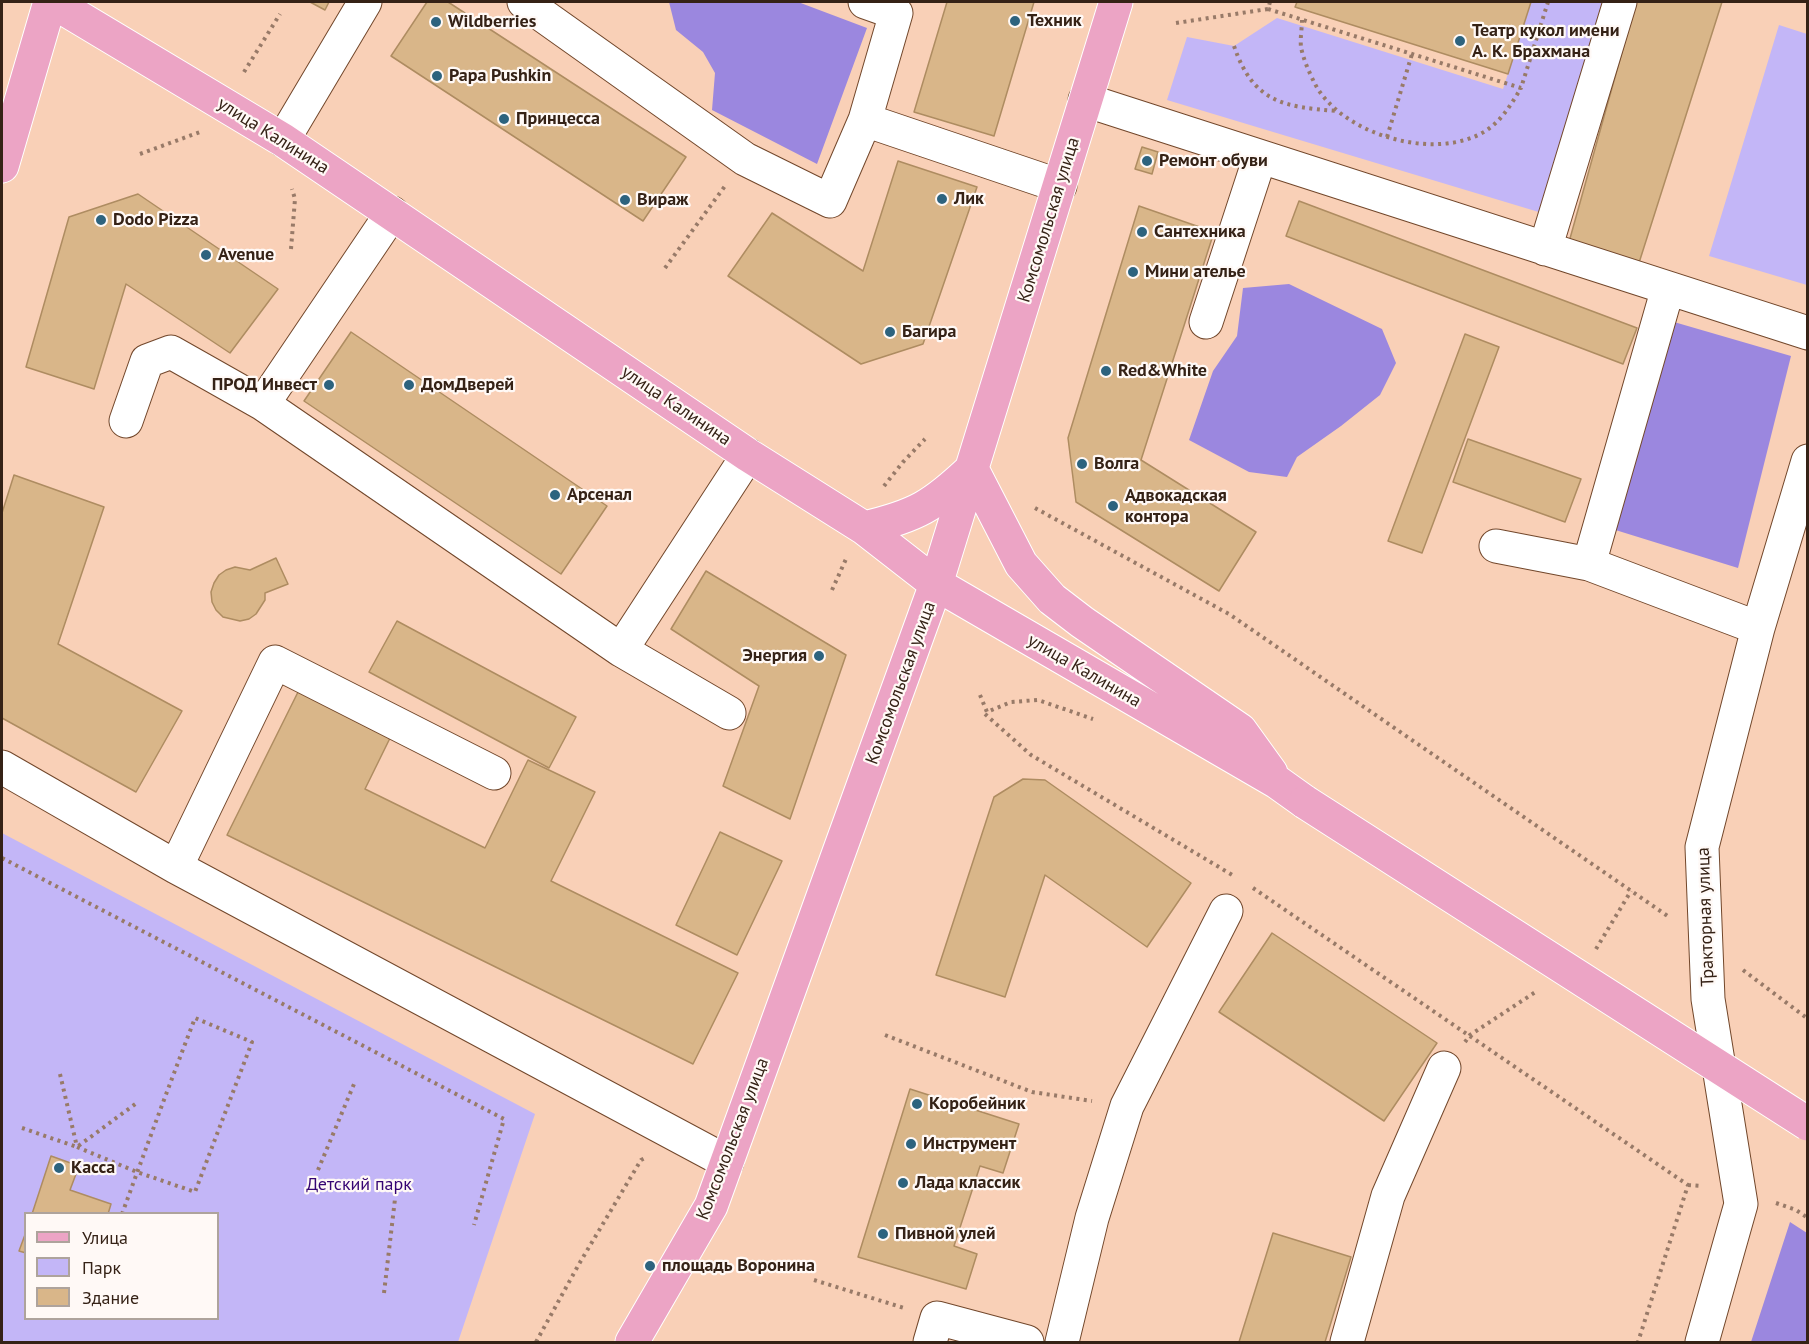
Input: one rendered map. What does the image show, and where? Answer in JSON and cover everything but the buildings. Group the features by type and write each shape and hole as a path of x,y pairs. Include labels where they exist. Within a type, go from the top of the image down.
{"main road":[{"name":"улица Калинина","path":"52,2 283,140 748,455 857,539 1277,782 1808,1124"},
{"path":"2,166 52,2"},
{"name":"Комсомольская улица","path":"632,1342 711,1206 936,584 1116,2"},
{"path":"857,539 922,510 942,497 972,469 1021,564 1052,599 1240,730 1277,782"}],"street":[{"path":"283,140 365,2"},
{"path":"524,2 745,159 830,201 866,120 896,13 865,2"},
{"path":"1545,249 1620,2"},
{"path":"1085,100 1808,333"},
{"path":"866,120 1060,186"},
{"path":"1206,322 1260,157"},
{"path":"263,404 392,213"},
{"path":"1589,564 1668,288"},
{"path":"126,421 147,361 171,352 263,404 621,650 729,713"},
{"path":"621,650 748,455"},
{"name":"Тракторная улица","path":"1702,1342 1741,1204 1708,999 1702,847 1758,628 1801,514 1808,462"},
{"path":"1496,546 1589,564 1758,628"},
{"path":"176,867 275,662 494,773"},
{"path":"2,767 176,867 727,1162"},
{"path":"1062,1342 1092,1218 1127,1107 1226,911"},
{"path":"1347,1342 1388,1196 1444,1068"},
{"path":"933,1330 1027,1342"}],"path":[{"path":"1268,9 1270,2"},
{"path":"1302,20 1301,47 1314,83 1338,111 1371,132 1387,137 1417,144 1460,142 1487,130 1508,109 1521,87 1548,2"},
{"path":"1176,23 1268,9 1521,87"},
{"path":"243,72 280,14"},
{"path":"1234,46 1249,80 1260,91 1276,100 1306,109 1338,111"},
{"path":"1387,137 1412,54"},
{"path":"140,154 196,135 204,128"},
{"path":"665,268 745,159"},
{"path":"289,183 295,199 291,249"},
{"path":"882,488 925,439"},
{"path":"1035,508 1229,614 1706,942 1808,1019"},
{"path":"832,591 857,539"},
{"path":"980,695 987,712 1011,702 1038,700 1101,722"},
{"path":"985,714 1031,756 1236,877"},
{"path":"2,858 504,1119 474,1225"},
{"path":"1246,883 1688,1185 1638,1342"},
{"path":"22,1128 77,1147 137,1172 195,1192 252,1042 195,1018 137,1172 123,1212"},
{"path":"885,1035 1032,1092 1127,1107"},
{"path":"60,1074 77,1147"},
{"path":"318,1170 354,1084"},
{"path":"77,1147 138,1102"},
{"path":"536,1342 641,1160 683,1139"},
{"path":"384,1293 395,1200"},
{"path":"814,1280 933,1330"}],"green space":[{"path":"1531,2 1602,2 1542,213 1167,100 1187,37 1234,46 1277,18 1503,89"},
{"path":"1779,25 1807,34 1807,285 1709,256"},
{"name":"Детский парк","path":"2,833 535,1114 458,1342 2,1342"}],"shaded area":[{"path":"669,2 798,2 867,28 817,164 712,110 715,73 703,52 676,30"},
{"path":"1289,284 1382,329 1396,363 1380,395 1297,457 1287,477 1249,472 1189,440 1213,371 1237,336 1243,288"},
{"path":"1674,322 1791,356 1738,568 1609,528"},
{"path":"1790,1222 1807,1233 1807,1342 1751,1342"}],"place":[{"name":"Техник","path":"1015,21"},
{"name":"Wildberries","path":"436,22"},
{"name":"Театр кукол имени А. К. Брахмана","path":"1460,41"},
{"name":"Papa Pushkin","path":"437,76"},
{"name":"Принцесса","path":"504,119"},
{"name":"Ремонт обуви","path":"1147,161"},
{"name":"Лик","path":"942,199"},
{"name":"Вираж","path":"625,200"},
{"name":"Dodo Pizza","path":"101,220"},
{"name":"Сантехника","path":"1142,232"},
{"name":"Avenue","path":"206,255"},
{"name":"Мини ателье","path":"1133,272"},
{"name":"Багира","path":"890,332"},
{"name":"Red&White","path":"1106,371"},
{"name":"ПРОД Инвест","path":"329,385"},
{"name":"ДомДверей","path":"409,385"},
{"name":"Волга","path":"1082,464"},
{"name":"Арсенал","path":"555,495"},
{"name":"Адвокадская контора","path":"1113,506"},
{"name":"Энергия","path":"819,656"},
{"name":"Коробейник","path":"917,1104"},
{"name":"Инструмент","path":"911,1144"},
{"name":"Касса","path":"59,1168"},
{"name":"Лада классик","path":"903,1183"},
{"name":"Пивной улей","path":"883,1234"},
{"name":"площадь Воронина","path":"650,1266"}]}
